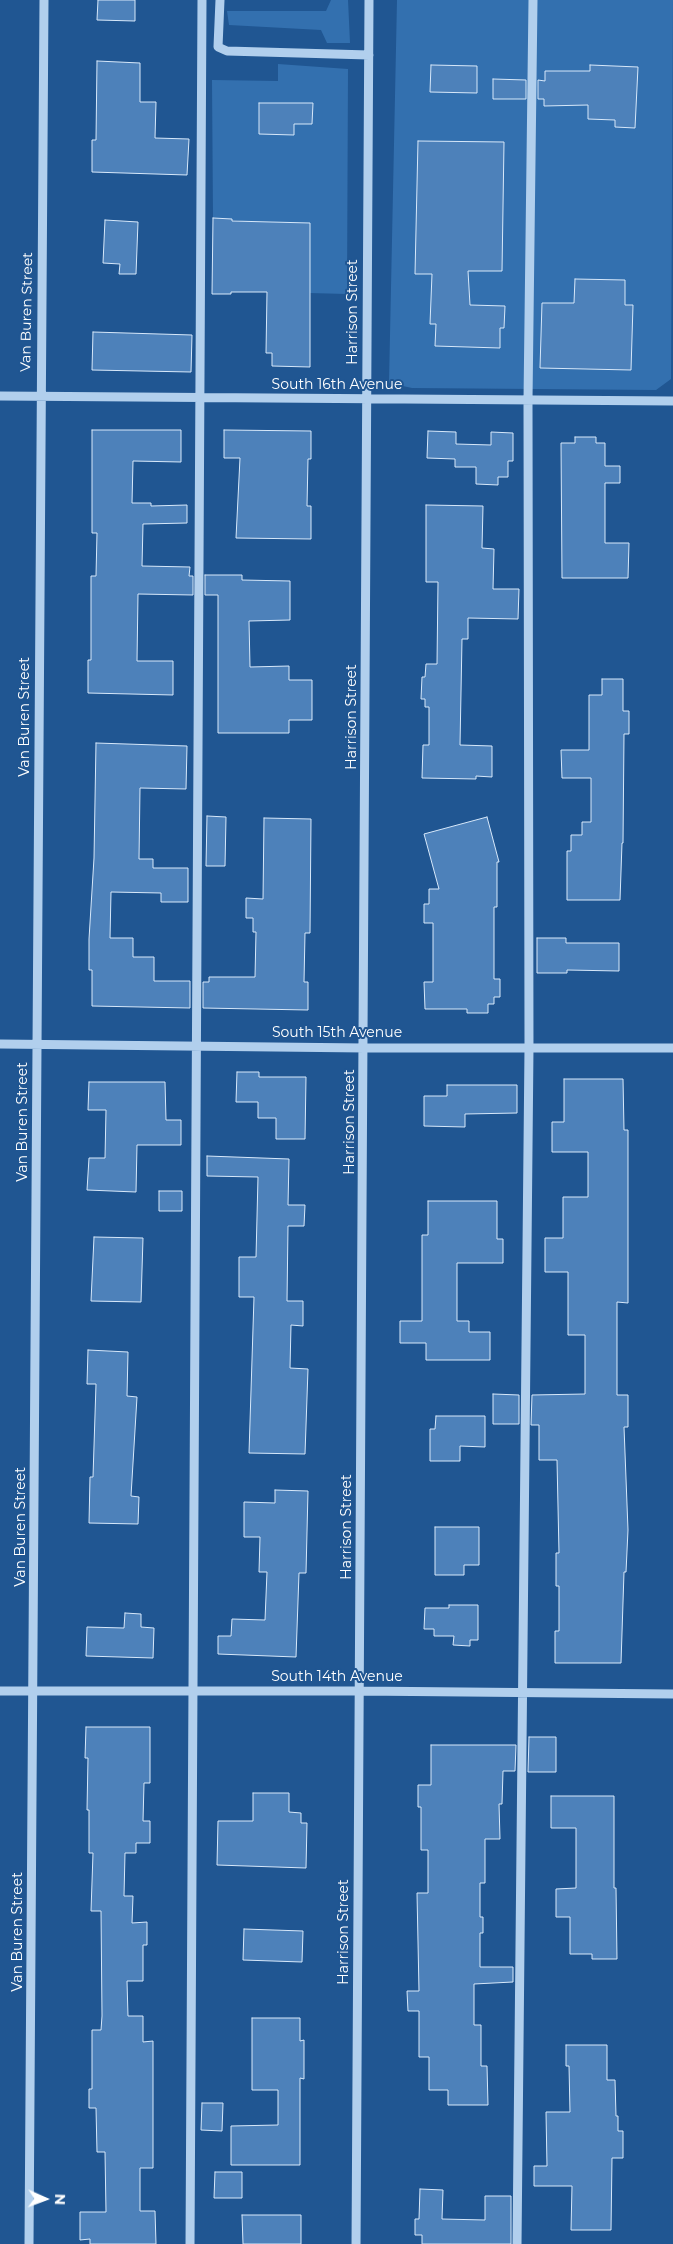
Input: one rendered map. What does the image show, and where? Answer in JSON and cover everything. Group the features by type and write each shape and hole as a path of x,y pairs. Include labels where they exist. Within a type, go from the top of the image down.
{"street":[{"name":"Van Buren Street","path":"29,2244 44,0"},
{"path":"190,2244 202,0"},
{"path":"220,0 218,47 227,51 369,55"},
{"name":"Harrison Street","path":"356,2244 365,1048 369,0"},
{"path":"517,2244 521,1692 529,1048 528,400 533,0"},
{"name":"South 16th Avenue","path":"0,396 673,401"},
{"name":"South 15th Avenue","path":"0,1044 365,1048 673,1048"},
{"name":"South 14th Avenue","path":"0,1691 360,1691 673,1694"}],"shaded area":[{"path":"331,0 348,0 350,43 327,43 321,30 229,25 227,11 326,11"},
{"path":"397,0 673,0 671,379 656,390 412,388 389,383"},
{"path":"278,64 348,69 347,294 309,293 309,223 213,218 212,80 278,81"}],"building":[{"path":"98,0 135,0 135,21 97,20"},
{"path":"97,61 140,63 140,102 156,102 155,138 189,139 187,175 92,172 92,140 96,140"},
{"path":"431,65 477,66 477,93 430,92"},
{"path":"590,65 638,67 635,128 615,127 615,120 588,119 588,105 544,106 544,99 538,99 538,80 545,81 545,71 590,71"},
{"path":"493,79 526,80 526,99 493,99"},
{"path":"259,103 313,103 312,124 294,124 294,135 259,134"},
{"path":"418,141 504,142 502,271 468,271 470,305 505,306 504,328 500,328 500,348 435,346 436,324 430,324 432,274 415,274"},
{"path":"213,218 232,219 232,221 310,223 310,367 272,366 272,353 266,353 267,292 212,294"},
{"path":"105,220 138,222 136,274 119,274 120,264 103,263"},
{"path":"575,279 625,280 625,305 633,305 631,370 540,368 542,303 574,303"},
{"path":"93,332 192,335 191,372 92,370"},
{"path":"92,430 181,430 181,462 133,461 132,503 151,503 151,506 187,505 187,523 143,524 142,566 190,567 189,576 193,576 193,595 138,594 137,661 173,661 173,695 88,693 88,660 91,660 91,576 96,576 97,533 92,533"},
{"path":"224,430 311,431 311,459 308,459 307,506 311,506 311,539 236,538 240,458 224,458"},
{"path":"428,431 456,432 456,444 491,445 491,432 513,433 513,461 508,461 508,477 498,477 498,485 476,484 476,467 455,467 455,459 427,458"},
{"path":"575,437 596,437 596,443 605,443 605,466 620,466 620,483 605,483 605,543 629,543 628,578 562,578 561,443 575,443"},
{"path":"426,505 483,506 482,548 494,549 493,589 519,589 518,619 468,618 468,639 462,639 460,745 492,746 492,777 476,776 476,779 422,778 423,745 429,745 429,707 425,707 425,699 421,699 422,677 425,677 426,664 437,664 438,582 426,582"},
{"path":"205,575 242,575 242,580 290,581 290,620 249,621 250,667 289,666 289,680 312,680 312,720 289,720 289,733 218,733 218,595 205,595"},
{"path":"602,679 623,679 623,711 629,711 629,734 624,734 623,843 620,900 567,900 567,851 571,851 571,835 582,835 582,822 591,822 591,778 562,778 561,750 589,750 589,695 602,695"},
{"path":"96,743 187,746 186,789 140,788 139,859 153,859 153,868 188,868 188,902 161,902 161,893 111,892 110,938 133,938 133,957 154,957 154,981 190,981 190,1008 92,1006 92,970 89,970 89,939 94,858"},
{"path":"207,816 226,817 225,866 206,866"},
{"path":"487,817 499,862 497,862 497,907 494,907 494,979 500,979 500,997 494,997 494,1004 488,1004 488,1013 467,1013 467,1009 425,1009 424,982 433,982 433,923 424,923 424,904 429,904 429,889 439,889 424,834"},
{"path":"264,818 311,819 310,933 305,933 304,982 308,982 308,1010 203,1008 203,982 209,982 209,977 255,977 256,932 253,932 253,918 246,918 246,898 263,899"},
{"path":"537,938 566,938 566,943 619,943 619,971 567,970 567,973 537,973"},
{"path":"237,1072 259,1072 259,1077 306,1077 305,1139 276,1139 276,1118 258,1118 258,1102 236,1102"},
{"path":"564,1079 623,1079 624,1130 628,1130 628,1303 617,1302 617,1395 628,1395 628,1427 624,1427 628,1530 626,1572 624,1572 621,1663 555,1663 555,1631 559,1631 559,1586 556,1586 556,1553 559,1553 557,1460 539,1460 539,1425 531,1425 532,1395 585,1394 585,1335 568,1335 568,1272 545,1272 545,1238 563,1238 563,1197 588,1197 588,1152 552,1152 552,1122 564,1122"},
{"path":"89,1082 165,1082 166,1120 181,1120 181,1145 137,1145 136,1192 87,1190 89,1158 105,1158 106,1110 88,1110"},
{"path":"447,1085 517,1085 517,1113 465,1114 465,1127 424,1126 424,1096 447,1096"},
{"path":"207,1156 289,1159 288,1205 305,1205 304,1226 288,1226 287,1301 303,1301 303,1326 291,1325 290,1368 308,1369 305,1454 249,1453 254,1297 239,1297 239,1257 256,1257 258,1177 207,1176"},
{"path":"159,1191 182,1191 182,1211 159,1211"},
{"path":"428,1201 497,1201 497,1239 503,1239 503,1263 457,1263 457,1321 469,1321 469,1332 490,1332 490,1360 426,1360 426,1343 400,1343 400,1321 422,1321 422,1235 428,1235"},
{"path":"94,1237 143,1238 141,1302 91,1301"},
{"path":"88,1350 128,1352 127,1396 137,1397 131,1496 139,1497 138,1524 89,1523 90,1477 93,1477 96,1384 87,1384"},
{"path":"493,1394 519,1395 519,1424 493,1424"},
{"path":"436,1416 485,1416 485,1447 460,1446 460,1461 430,1461 430,1429 435,1429"},
{"path":"275,1490 308,1491 306,1573 299,1573 296,1657 218,1654 218,1636 231,1636 232,1619 265,1620 267,1572 259,1572 260,1537 244,1537 244,1502 275,1503"},
{"path":"435,1527 479,1527 479,1565 464,1565 464,1575 435,1575"},
{"path":"449,1605 478,1605 478,1640 470,1640 470,1646 453,1645 454,1636 434,1636 434,1629 424,1629 425,1608 449,1608"},
{"path":"125,1613 141,1614 141,1627 154,1628 153,1658 86,1656 87,1627 124,1628"},
{"path":"86,1727 150,1727 150,1783 144,1783 143,1821 150,1821 150,1843 136,1843 136,1853 125,1853 124,1896 133,1896 132,1923 147,1922 147,1945 143,1945 143,1981 127,1981 128,2016 143,2016 143,2042 153,2041 153,2168 140,2168 140,2211 155,2211 156,2244 90,2244 90,2239 80,2240 80,2212 106,2212 105,2152 97,2152 96,2108 89,2108 89,2089 92,2089 92,2030 101,2030 102,2016 101,1911 91,1911 93,1853 89,1853 89,1810 87,1810 88,1758 85,1758"},
{"path":"529,1737 556,1737 556,1772 528,1772"},
{"path":"431,1745 516,1745 515,1771 503,1771 502,1804 499,1804 500,1839 485,1839 485,1883 480,1883 480,1917 483,1917 483,1933 480,1933 480,1967 513,1967 513,1982 474,1984 474,2025 481,2025 481,2066 487,2066 488,2105 448,2105 448,2090 429,2090 429,2057 419,2057 419,2011 408,2011 407,1991 419,1991 417,1893 428,1893 428,1850 421,1850 421,1807 418,1807 418,1785 431,1785"},
{"path":"253,1793 289,1793 289,1812 301,1813 301,1823 307,1823 306,1868 217,1865 218,1821 253,1821"},
{"path":"551,1796 614,1796 614,1888 616,1888 617,1959 592,1959 592,1954 570,1954 570,1917 556,1917 556,1889 576,1888 576,1828 551,1828"},
{"path":"244,1929 303,1931 302,1962 243,1960"},
{"path":"252,2018 300,2018 300,2041 304,2040 304,2079 300,2078 300,2165 231,2165 231,2126 278,2125 278,2090 252,2090"},
{"path":"566,2045 607,2045 607,2080 615,2080 618,2131 623,2131 623,2158 612,2158 611,2230 571,2230 572,2186 534,2186 534,2166 547,2166 546,2112 570,2112 569,2066 566,2066"},
{"path":"202,2103 223,2103 222,2131 201,2130"},
{"path":"215,2172 242,2172 242,2198 214,2198"},
{"path":"420,2189 443,2190 442,2219 485,2220 485,2196 511,2196 511,2244 422,2244 422,2235 415,2235 415,2219 419,2219"},
{"path":"242,2215 301,2215 301,2244 243,2244"}]}
